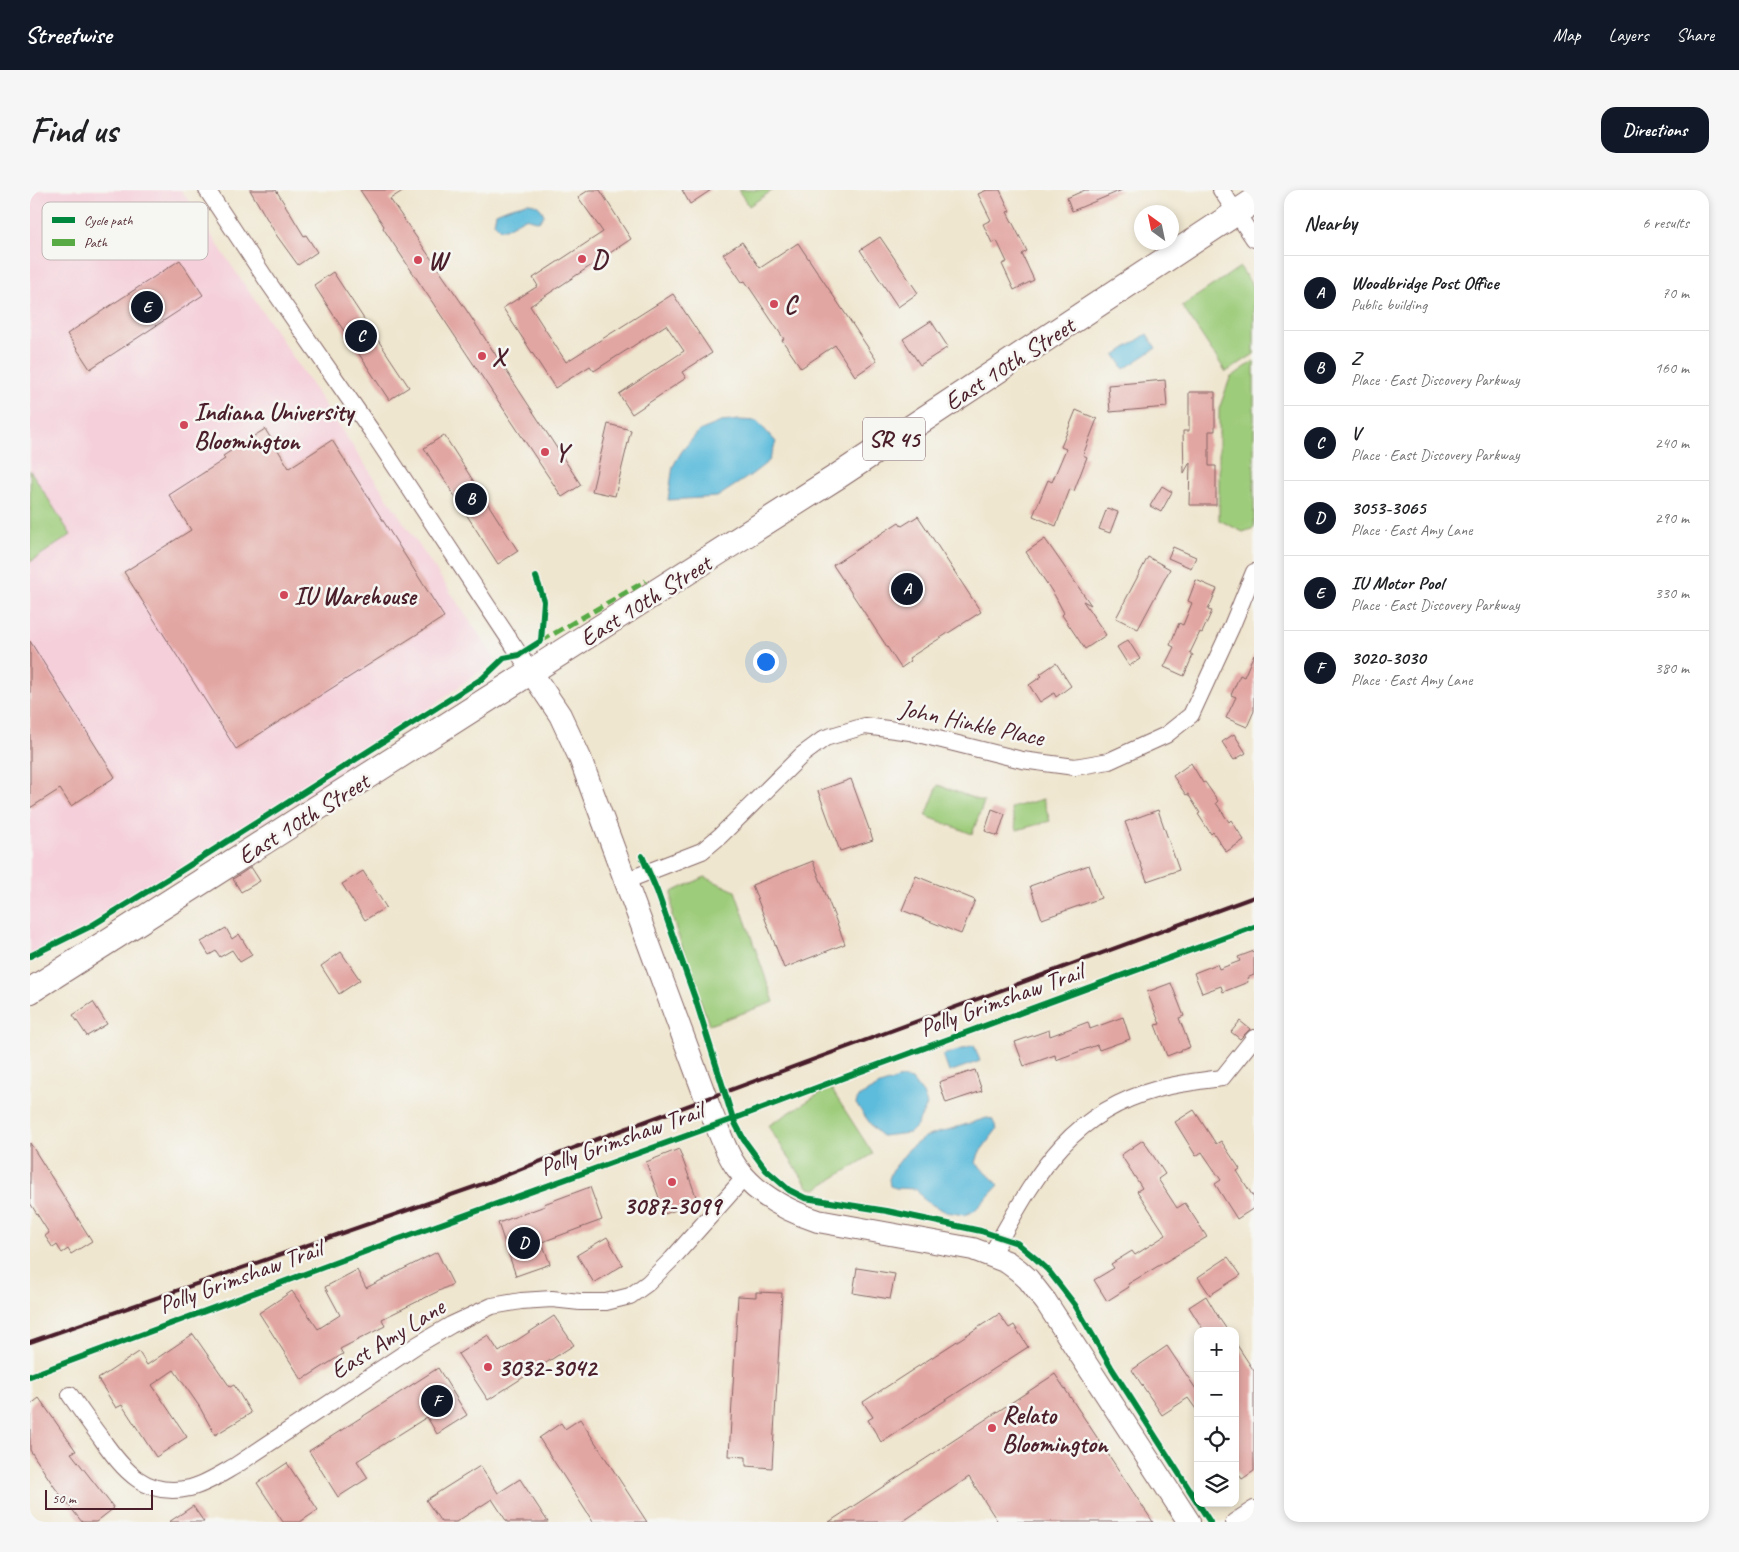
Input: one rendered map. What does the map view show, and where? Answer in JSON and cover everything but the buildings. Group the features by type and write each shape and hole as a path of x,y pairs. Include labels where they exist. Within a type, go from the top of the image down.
{"main road":[{"name":"East 10th Street","path":"30,991 471,712 838,476 1245,207"}],"street":[{"path":"207,190 268,282 375,436 560,715 576,749 710,1112 730,1156 745,1178 759,1192 799,1214 818,1221 973,1249 1007,1262 1018,1270 1028,1279 1046,1302 1189,1522"},
{"path":"1221,190 1245,207 1254,239"},
{"name":"John Hinkle Place","path":"625,881 702,850 720,836 802,755 825,738 865,726 910,732 1022,760 1075,767 1109,761 1166,735 1191,715 1231,628 1254,572"},
{"path":"991,1255 1036,1179 1053,1154 1070,1136 1112,1106 1134,1096 1180,1084 1222,1078 1254,1038"},
{"name":"East Amy Lane","path":"70,1395 119,1464 133,1477 151,1487 171,1490 191,1488 212,1480 235,1466 416,1345 451,1325 492,1306 521,1301 552,1299 606,1302 630,1296 672,1260 745,1178"},
{"path":"1234,1522 1254,1509"}],"shaded area":[{"name":"Indiana University Bloomington","path":"30,190 181,190 189,202 42,202 42,260 208,260 208,230 496,660 299,801 91,926 30,957"}],"green space":[{"path":"738,190 773,190 749,206"},
{"path":"1240,267 1254,288 1254,354 1226,372 1182,306"},
{"path":"1254,361 1254,528 1243,532 1219,520 1219,409 1230,378"},
{"path":"30,470 71,535 30,562"},
{"path":"938,785 984,802 972,834 926,816"},
{"path":"1043,799 1050,821 1017,830 1011,808"},
{"path":"705,877 735,891 774,1002 709,1025 672,917 672,892"},
{"path":"830,1087 873,1154 816,1189 809,1188 768,1126"}],"water":[{"path":"527,203 540,208 544,215 541,220 525,218 505,229 500,229 494,223 496,213"},
{"path":"1147,334 1156,348 1124,369 1115,355"},
{"path":"757,421 776,442 769,461 717,497 668,500 673,466 682,451 699,431 721,422"},
{"path":"974,1045 980,1061 949,1072 943,1055"},
{"path":"901,1078 912,1080 923,1094 927,1105 916,1127 910,1133 882,1136 875,1130 856,1104 858,1097 880,1085"},
{"path":"987,1118 992,1119 997,1129 979,1153 976,1163 999,1185 974,1211 964,1215 946,1212 925,1201 916,1189 890,1186 889,1179 892,1171 909,1149 925,1137"}],"railway":[{"path":"30,1342 494,1180 576,1147 1254,897"}],"marked path":[{"path":"541,641 646,581"}],"cycle path":[{"path":"30,956 91,926 179,872 483,678 504,658 519,655 541,641 544,601 536,577"},
{"path":"642,856 657,891 696,1001 733,1119 744,1140 766,1170 789,1190 805,1198 887,1211 981,1231 1017,1243 1048,1270 1075,1305 1111,1367 1210,1522"},
{"name":"Polly Grimshaw Trail","path":"30,1376 1254,927"}],"place":[{"name":"D","path":"582,259"},
{"name":"W","path":"418,260"},
{"name":"C","path":"774,304"},
{"name":"IU Motor Pool","path":"147,307"},
{"name":"V","path":"361,336"},
{"name":"X","path":"482,356"},
{"name":"Indiana University Bloomington","path":"184,425"},
{"name":"Y","path":"545,452"},
{"name":"Z","path":"471,499"},
{"name":"Woodbridge Post Office","path":"907,589"},
{"name":"IU Warehouse","path":"284,595"},
{"name":"3087-3099","path":"672,1182"},
{"name":"3053-3065","path":"524,1243"},
{"name":"3032-3042","path":"488,1367"},
{"name":"3020-3030","path":"437,1401"},
{"name":"Relato Bloomington","path":"992,1428"}]}
